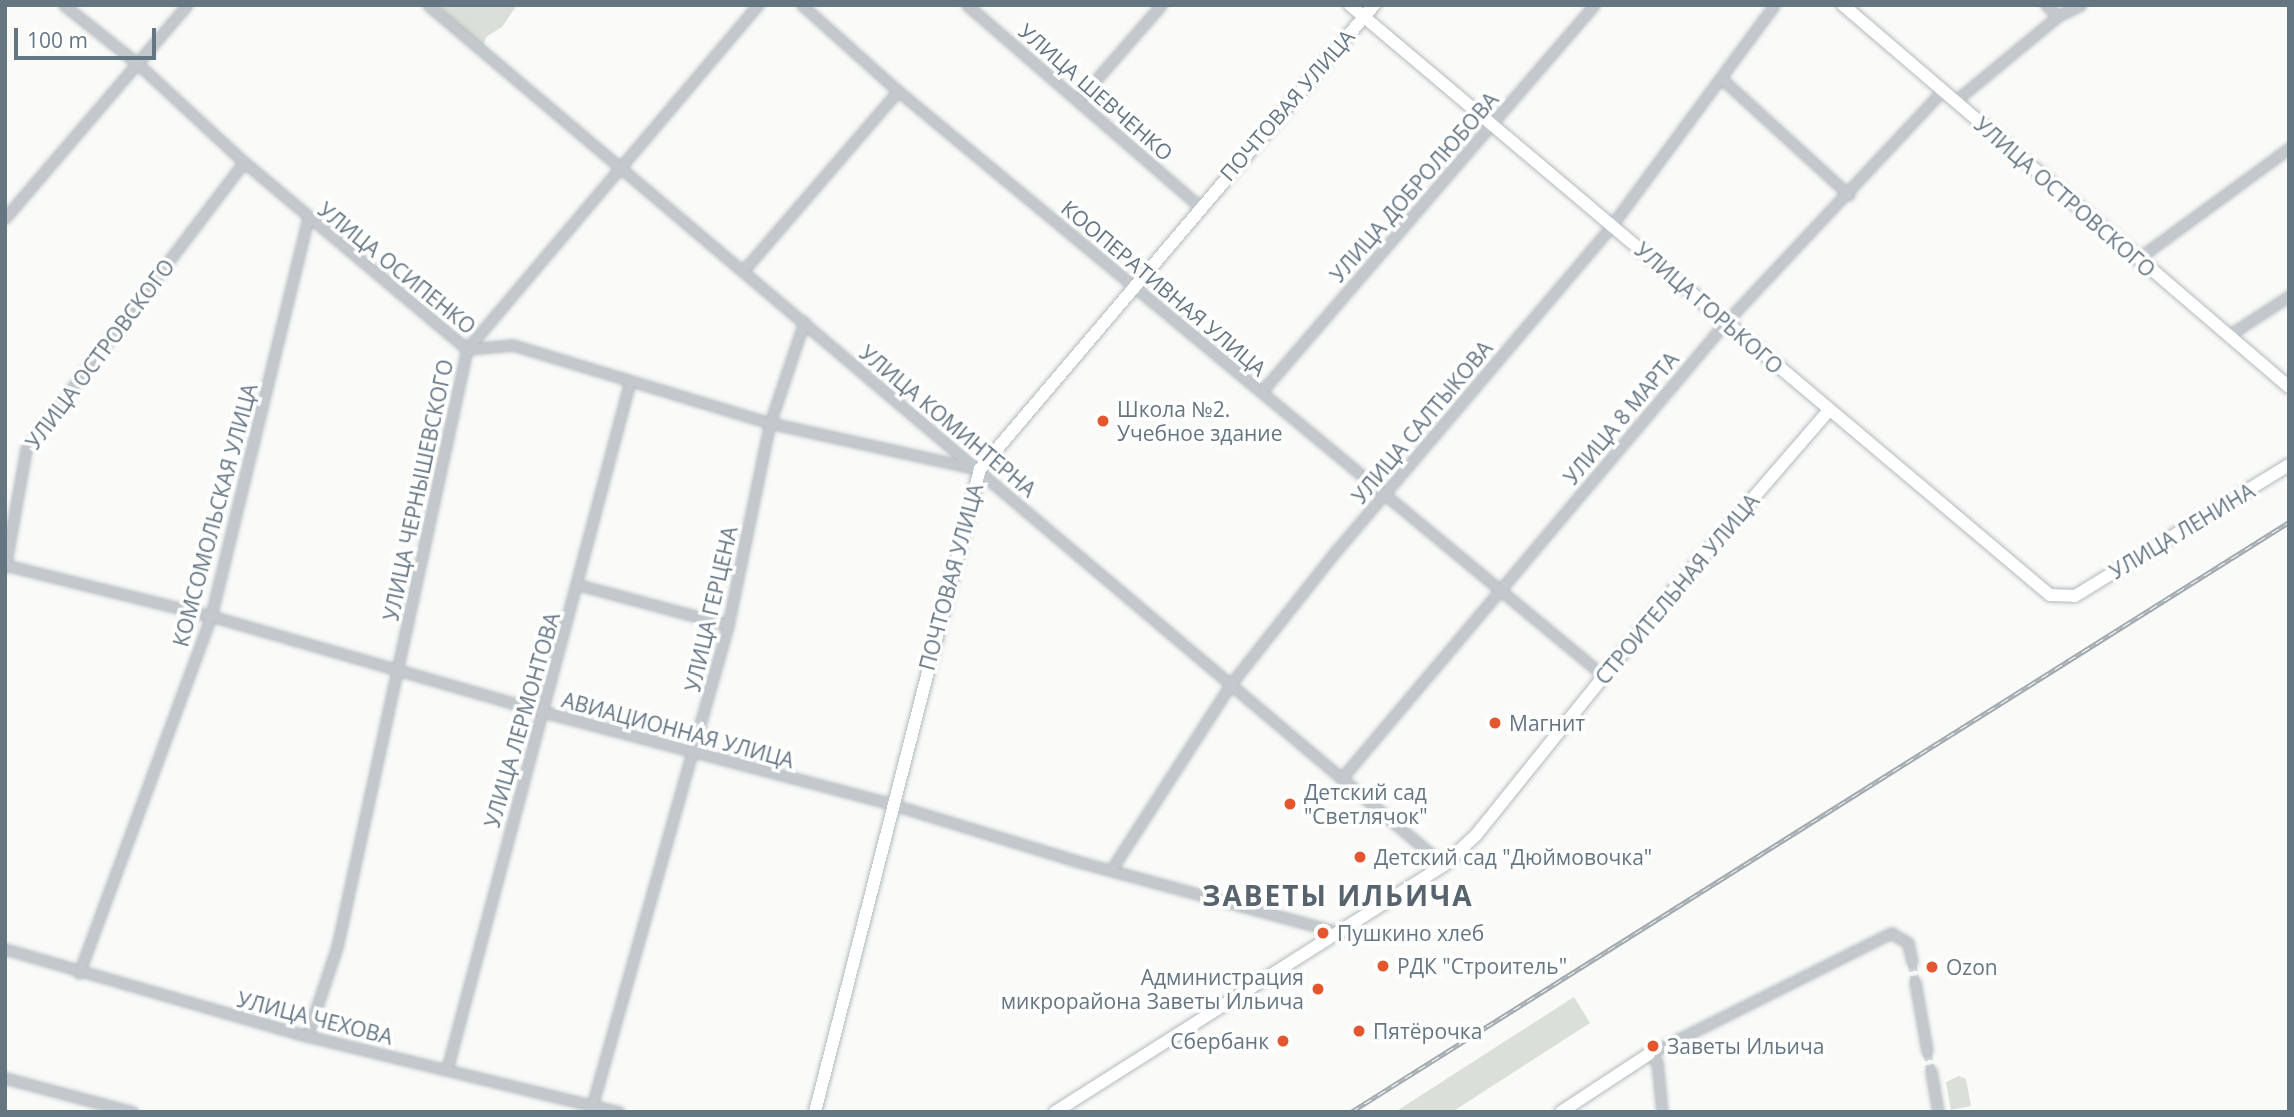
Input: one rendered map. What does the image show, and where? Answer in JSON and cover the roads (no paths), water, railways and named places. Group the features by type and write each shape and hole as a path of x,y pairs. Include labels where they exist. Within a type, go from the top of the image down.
{"street":[{"name":"УЛИЦА ОСИПЕНКО","path":"64,5 138,64 308,218 467,349 513,345 770,423 979,469"},
{"path":"5,218 187,5"},
{"name":"УЛИЦА КОМИНТЕРНА","path":"428,5 1444,865"},
{"name":"УЛИЦА ЧЕРНЫШЕВСКОГО","path":"307,1036 337,947 467,349 618,165 758,5"},
{"name":"КООПЕРАТИВНАЯ УЛИЦА","path":"802,5 898,91 1604,676"},
{"name":"УЛИЦА ШЕВЧЕНКО","path":"967,5 1080,98 1200,206"},
{"path":"1080,98 1161,5"},
{"name":"УЛИЦА ГОРЬКОГО","path":"1350,5 2050,595 2075,596"},
{"name":"ПОЧТОВАЯ УЛИЦА","path":"815,1112 891,804 979,469 1200,206 1374,5"},
{"name":"УЛИЦА ДОБРОЛЮБОВА","path":"1262,391 1594,5"},
{"name":"УЛИЦА САЛТЫКОВА","path":"1111,870 1230,685 1384,493 1612,225 1774,5"},
{"name":"УЛИЦА ОСТРОВСКОГО","path":"1843,5 2136,260 2289,387"},
{"path":"2046,5 2058,16"},
{"path":"1954,102 2058,16 2081,5"},
{"path":"1722,79 1849,195"},
{"path":"743,271 898,91"},
{"name":"УЛИЦА 8 МАРТА","path":"1342,779 1725,323 1849,195 1941,92"},
{"path":"2136,260 2289,148"},
{"name":"УЛИЦА ОСТРОВСКОГО","path":"5,566 26,449 244,162"},
{"name":"КОМСОМОЛЬСКАЯ УЛИЦА","path":"79,973 211,616 308,218"},
{"path":"2229,335 2289,296"},
{"name":"УЛИЦА ГЕРЦЕНА","path":"592,1106 728,625 770,423 804,322"},
{"name":"УЛИЦА ЛЕРМОНТОВА","path":"447,1069 540,711 579,585 630,382"},
{"name":"СТРОИТЕЛЬНАЯ УЛИЦА","path":"1055,1112 1341,933 1444,865 1476,835 1604,676 1829,410"},
{"name":"УЛИЦА ЛЕНИНА","path":"2075,596 2289,465"},
{"name":"АВИАЦИОННАЯ УЛИЦА","path":"5,566 211,616 540,711 891,804 1111,870 1341,933"},
{"path":"579,585 728,625"},
{"path":"1561,1112 1649,1054 1893,932 1908,943 1912,962"},
{"name":"УЛИЦА ЧЕХОВА","path":"5,949 79,973 307,1036 619,1112"},
{"path":"1915,982 1927,1051"},
{"path":"1649,1054 1657,1062 1662,1112"},
{"path":"1931,1071 1938,1112"},
{"path":"5,1078 134,1112"}],"tunnel":[{"path":"1912,962 1915,982"},
{"path":"1927,1051 1931,1071"}],"railway":[{"path":"1351,1112 2289,522"}],"place":[{"name":"Школа №2. Учебное здание","path":"1103,421"},
{"name":"Магнит","path":"1495,723"},
{"name":"Детский сад \"Светлячок\"","path":"1290,804"},
{"name":"Детский сад \"Дюймовочка\"","path":"1360,857"},
{"name":"Пушкино хлеб","path":"1323,933"},
{"name":"РДК \"Строитель\"","path":"1383,966"},
{"name":"Ozon","path":"1932,967"},
{"name":"Администрация микрорайона Заветы Ильича","path":"1318,989"},
{"name":"Пятёрочка","path":"1359,1031"},
{"name":"Сбербанк","path":"1283,1041"},
{"name":"Заветы Ильича","path":"1653,1046"}],"district":[{"name":"ЗАВЕТЫ ИЛЬИЧА","path":"1338,895"}]}
